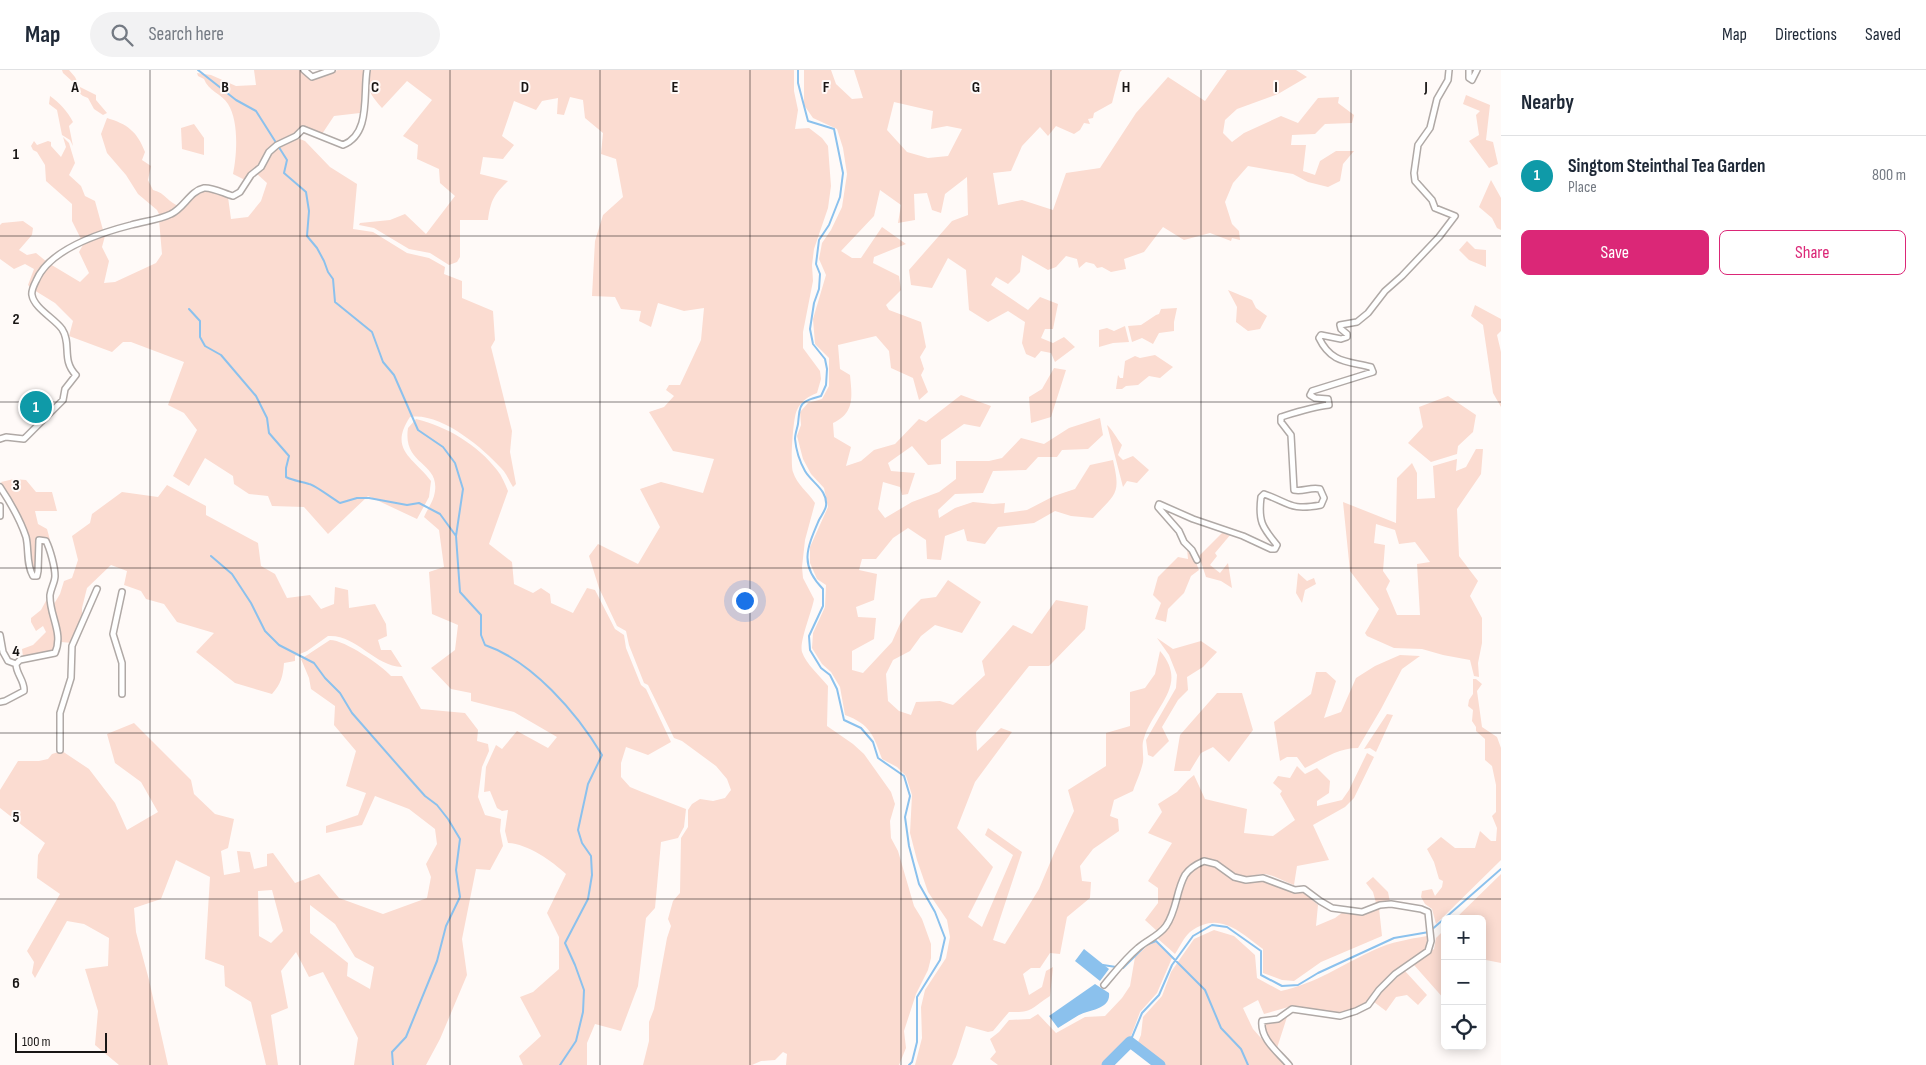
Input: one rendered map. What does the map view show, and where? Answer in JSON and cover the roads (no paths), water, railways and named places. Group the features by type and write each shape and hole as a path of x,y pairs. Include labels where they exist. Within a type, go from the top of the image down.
{"street":[{"path":"304,70 312,77 332,70"},
{"path":"0,439 6,437 24,439 62,400 65,389 76,375 69,368 62,330 34,301 32,294 39,273 48,263 71,246 122,227 155,220 171,214 180,209 196,191 206,188 233,196 240,192 251,175 261,166 269,152 277,145 296,136 303,129 342,145 349,142 357,136 363,122 364,88 367,70"},
{"path":"1197,560 1192,550 1184,542 1179,531 1158,508 1159,504 1193,519 1243,536 1271,549 1275,549 1277,545 1264,529 1261,519 1261,497 1264,494 1292,507 1321,505 1324,498 1320,489 1294,490 1291,435 1281,422 1281,418 1311,407 1329,405 1328,400 1315,398 1310,395 1312,391 1373,372 1371,367 1335,358 1324,349 1319,338 1321,335 1341,339 1347,337 1347,334 1340,325 1357,322 1368,313 1385,290 1402,276 1439,237 1455,216 1435,208 1432,200 1415,180 1414,173 1418,145 1430,128 1437,99 1448,80 1449,70"},
{"path":"1469,70 1469,78 1472,80 1477,70"},
{"path":"0,487 9,501 26,537 30,570 33,576 37,576 38,571 38,540 46,541 49,547 55,576 50,595 57,625 58,646 55,653 20,660 16,664 16,670 24,686 24,691 0,702"},
{"path":"0,506 0,516"},
{"path":"60,750 60,713 70,678 72,646 97,589"},
{"path":"122,592 113,634 122,663 122,694"},
{"path":"0,635 8,661 16,664"},
{"path":"1104,985 1121,964 1140,946 1164,928 1174,914 1185,876 1195,866 1204,861 1216,864 1234,877 1246,880 1264,878 1295,890 1304,889 1332,908 1362,912 1380,905 1391,904 1428,912 1431,941 1428,951 1395,974 1379,990 1368,1005 1340,1016 1292,1009 1278,1019 1262,1020 1262,1028 1267,1040 1289,1065"}],"water":[{"path":"1084,949 1109,969 1100,981 1075,961"},
{"path":"1095,984 1109,993 1107,1002 1103,1006 1079,1015 1058,1028 1049,1016"}],"waterway":[{"path":"198,70 236,100 256,111 287,160 284,173 306,192 309,211 307,236 317,248 333,279 335,302 372,332 383,362 394,375 418,430 443,447 455,463 463,489 456,536 460,592 481,615 481,635 485,645 520,663 552,690 580,722 602,755 588,784 578,830 582,843 591,856 592,875 588,899 565,943 584,990 583,1012 576,1041 560,1065"},
{"path":"798,70 798,83 808,121 834,129 843,173 840,197 829,225 819,240 816,264 820,274 819,289 814,303 810,329 813,344 825,359 827,369 826,385 821,396 802,404 795,437 797,452 803,467 825,495 826,500 826,506 811,539 808,556 811,572 823,589 823,606 809,636 810,650 821,668 830,675 837,689 844,720 861,728 873,742 878,758 904,776 910,796 905,817 909,846 919,884 935,912 945,938 940,960 917,997 917,1042 912,1062 909,1065"},
{"path":"189,309 200,321 200,337 205,346 221,355 256,396 267,418 269,433 289,456 286,477 312,485 340,503 357,498 369,498 407,505 419,503 440,514 456,536"},
{"path":"211,556 232,574 251,603 265,631 279,645 314,663 325,678 340,693 352,713 425,796 437,805 460,839 456,870 460,897 446,926 437,961 406,1037 392,1052 393,1065"},
{"path":"1130,1042 1142,1013 1159,995 1172,965 1193,936 1212,925 1227,927 1261,951 1261,975 1282,986 1298,985 1318,973 1394,938 1429,932 1501,869"},
{"path":"1121,968 1146,945 1156,941 1205,990 1221,1028 1241,1049 1248,1065"},
{"path":"1103,965 1116,967"},
{"path":"1107,1065 1130,1042 1160,1065"}],"place":[{"name":"Singtom Steinthal Tea Garden","path":"36,407"}]}
